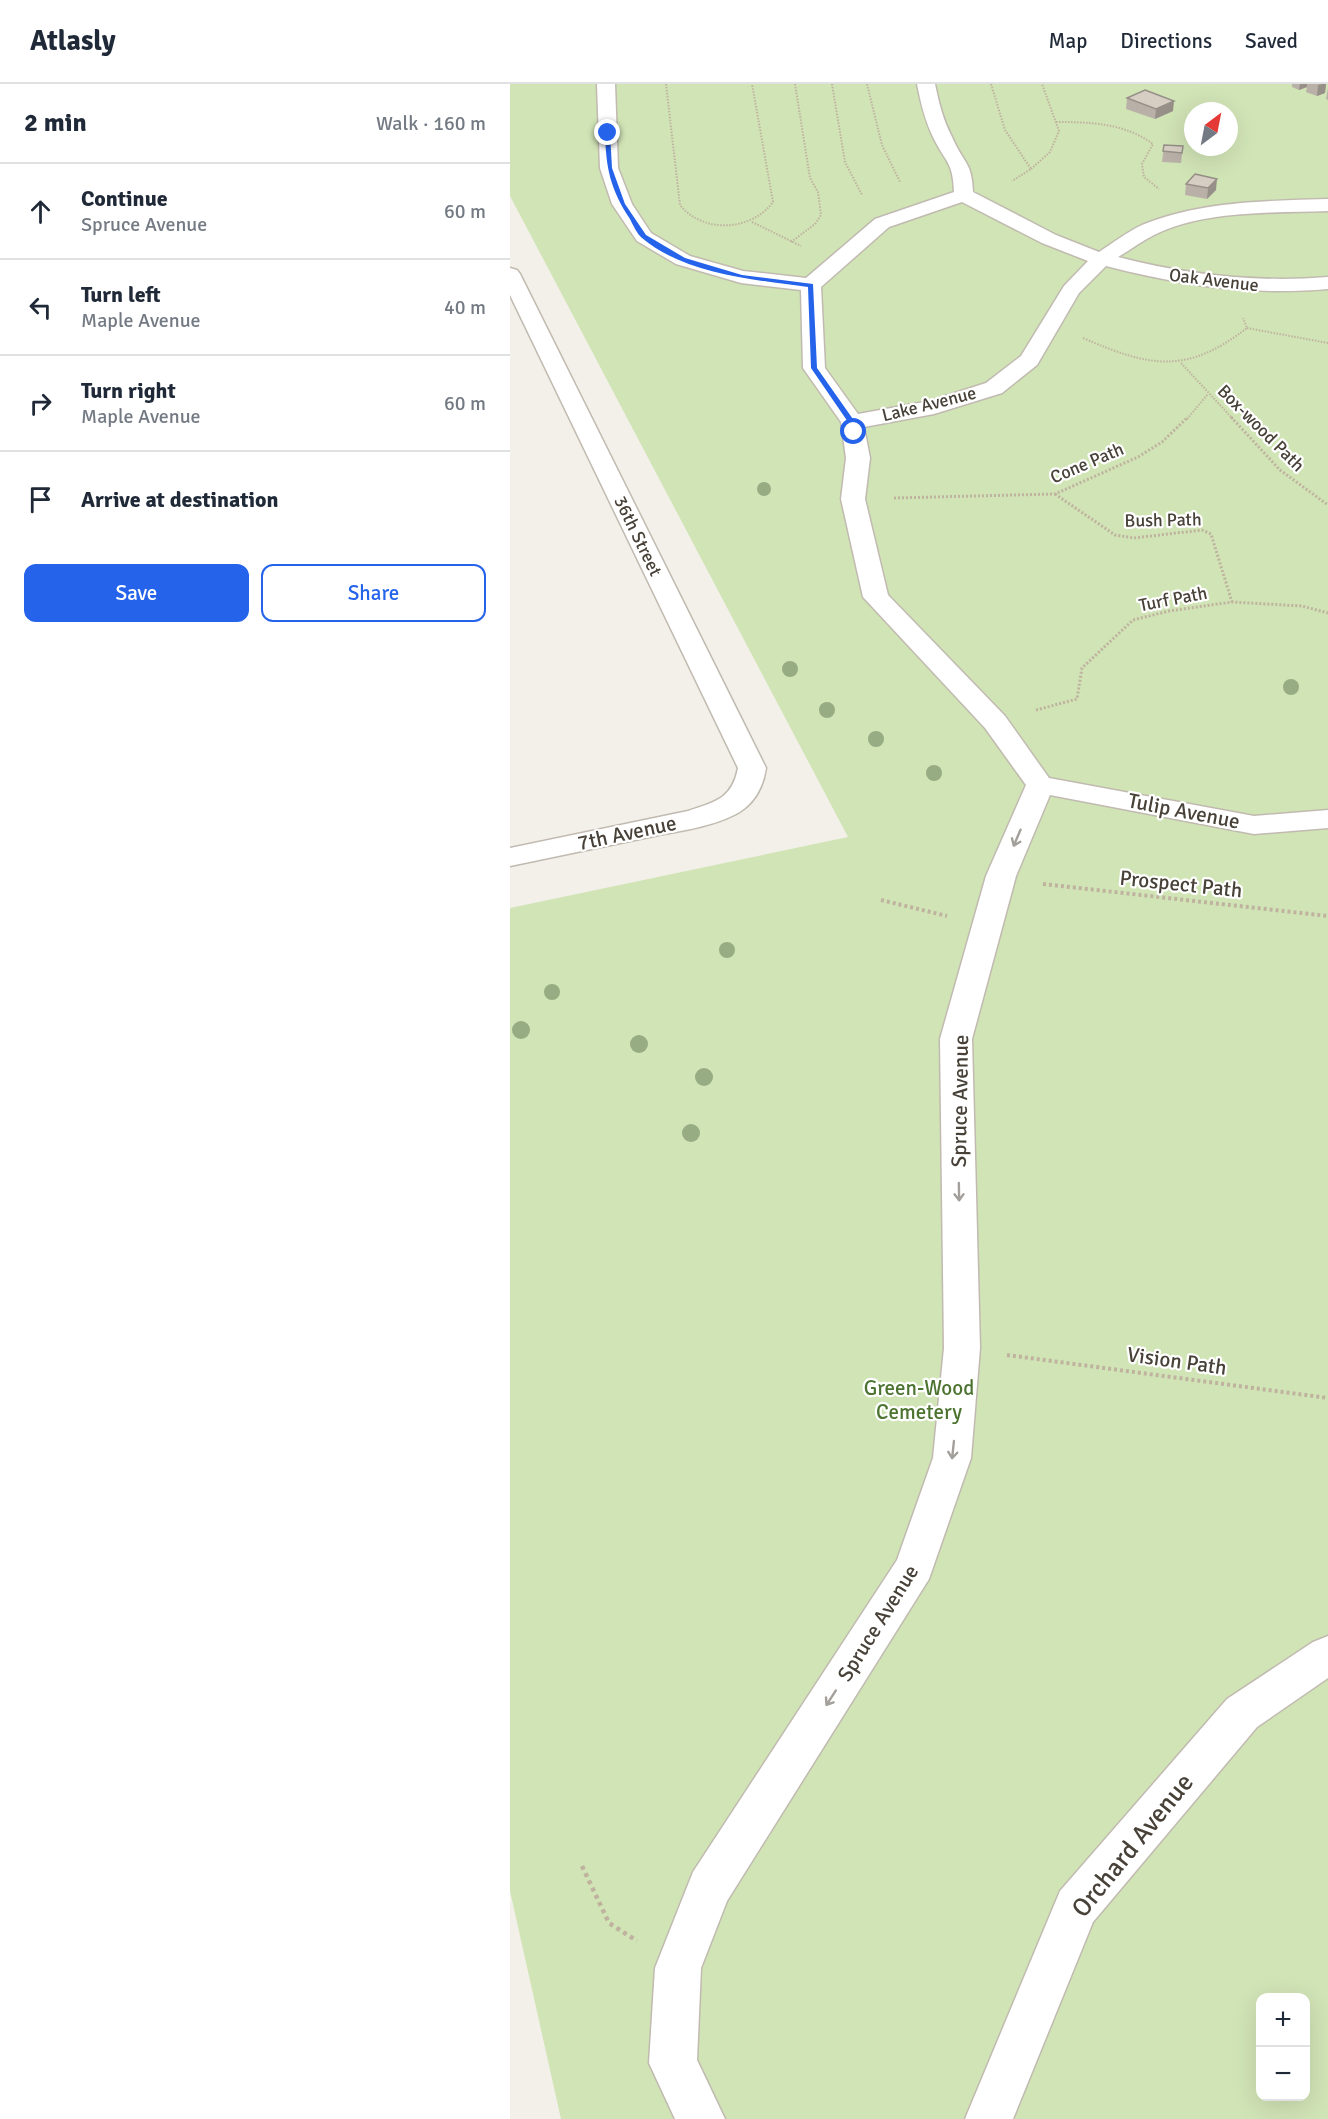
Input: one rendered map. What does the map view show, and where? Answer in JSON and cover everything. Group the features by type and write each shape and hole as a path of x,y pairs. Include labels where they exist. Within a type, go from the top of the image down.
{"street":[{"path":"606,84 609,168 622,204 644,237 682,260 741,277 811,285"},
{"path":"926,84 932,114 944,141 963,171 964,195 882,223 811,285 814,368 852,422 858,458 853,499 876,597 995,722 1040,784"},
{"name":"Oak Avenue","path":"964,195 1063,246 1101,259 1193,281 1229,285 1258,287 1328,283"},
{"name":"Lake Avenue","path":"852,422 934,407 994,388 1029,360 1071,290 1101,259 1148,230 1202,213 1263,207 1328,205"},
{"name":"36th Street","path":"510,274 752,768 749,785 739,798"},
{"name":"Tulip Avenue","path":"1040,784 1254,825 1328,819"},
{"name":"Spruce Avenue","path":"701,2119 673,2063 678,1968 709,1888 915,1567 952,1458 962,1348 956,1039 1001,876 1040,784"},
{"name":"7th Avenue","path":"510,857 693,819 724,809 739,798"},
{"name":"Orchard Avenue","path":"989,2119 1076,1907 1242,1713 1328,1655"}],"path":[{"path":"666,84 678,195 684,213 693,219 728,225 751,221 770,209 773,202 752,84"},
{"path":"791,242 815,224 821,215 818,192 810,178 795,84"},
{"path":"832,84 845,162 872,218 882,223"},
{"path":"867,84 882,145 906,195 922,208"},
{"path":"991,84 1003,126 1016,150 1031,169"},
{"path":"964,195 1012,181 1031,169 1050,152 1059,131 1042,84"},
{"path":"1056,122 1106,123 1143,135 1153,144 1142,164 1144,177 1164,193 1202,213"},
{"path":"751,221 791,242 841,257"},
{"path":"1229,285 1247,328"},
{"path":"1052,324 1108,350 1142,359 1181,363 1223,347 1247,328 1328,343"},
{"name":"Box-wood Path","path":"1181,363 1280,470 1328,505"},
{"name":"Cone Path","path":"892,498 1055,494 1138,457 1162,442 1183,424 1208,394"},
{"name":"Bush Path","path":"1055,494 1115,535 1134,538 1202,530 1211,534 1232,602"},
{"name":"Turf Path","path":"1032,711 1077,699 1082,668 1133,620 1169,611 1232,602 1302,606 1328,613"},
{"name":"Prospect Path","path":"1042,884 1328,916"},
{"path":"881,900 988,926"},
{"name":"Vision Path","path":"1022,1356 1328,1398"},
{"path":"582,1866 609,1923 678,1968"}],"green space":[{"name":"Green-Wood Cemetery","path":"510,84 1328,84 1328,2119 561,2119 510,1891 510,908 848,837 510,196"}],"building":[{"path":"1145,90 1174,101 1156,109 1127,98"},
{"path":"1164,145 1183,146 1182,153 1163,151"},
{"path":"1195,174 1217,179 1208,188 1186,184"}],"route":[{"path":"608,133 609,168 622,204 644,237 682,260 741,277 811,285 814,368 852,422 854,432"}]}
